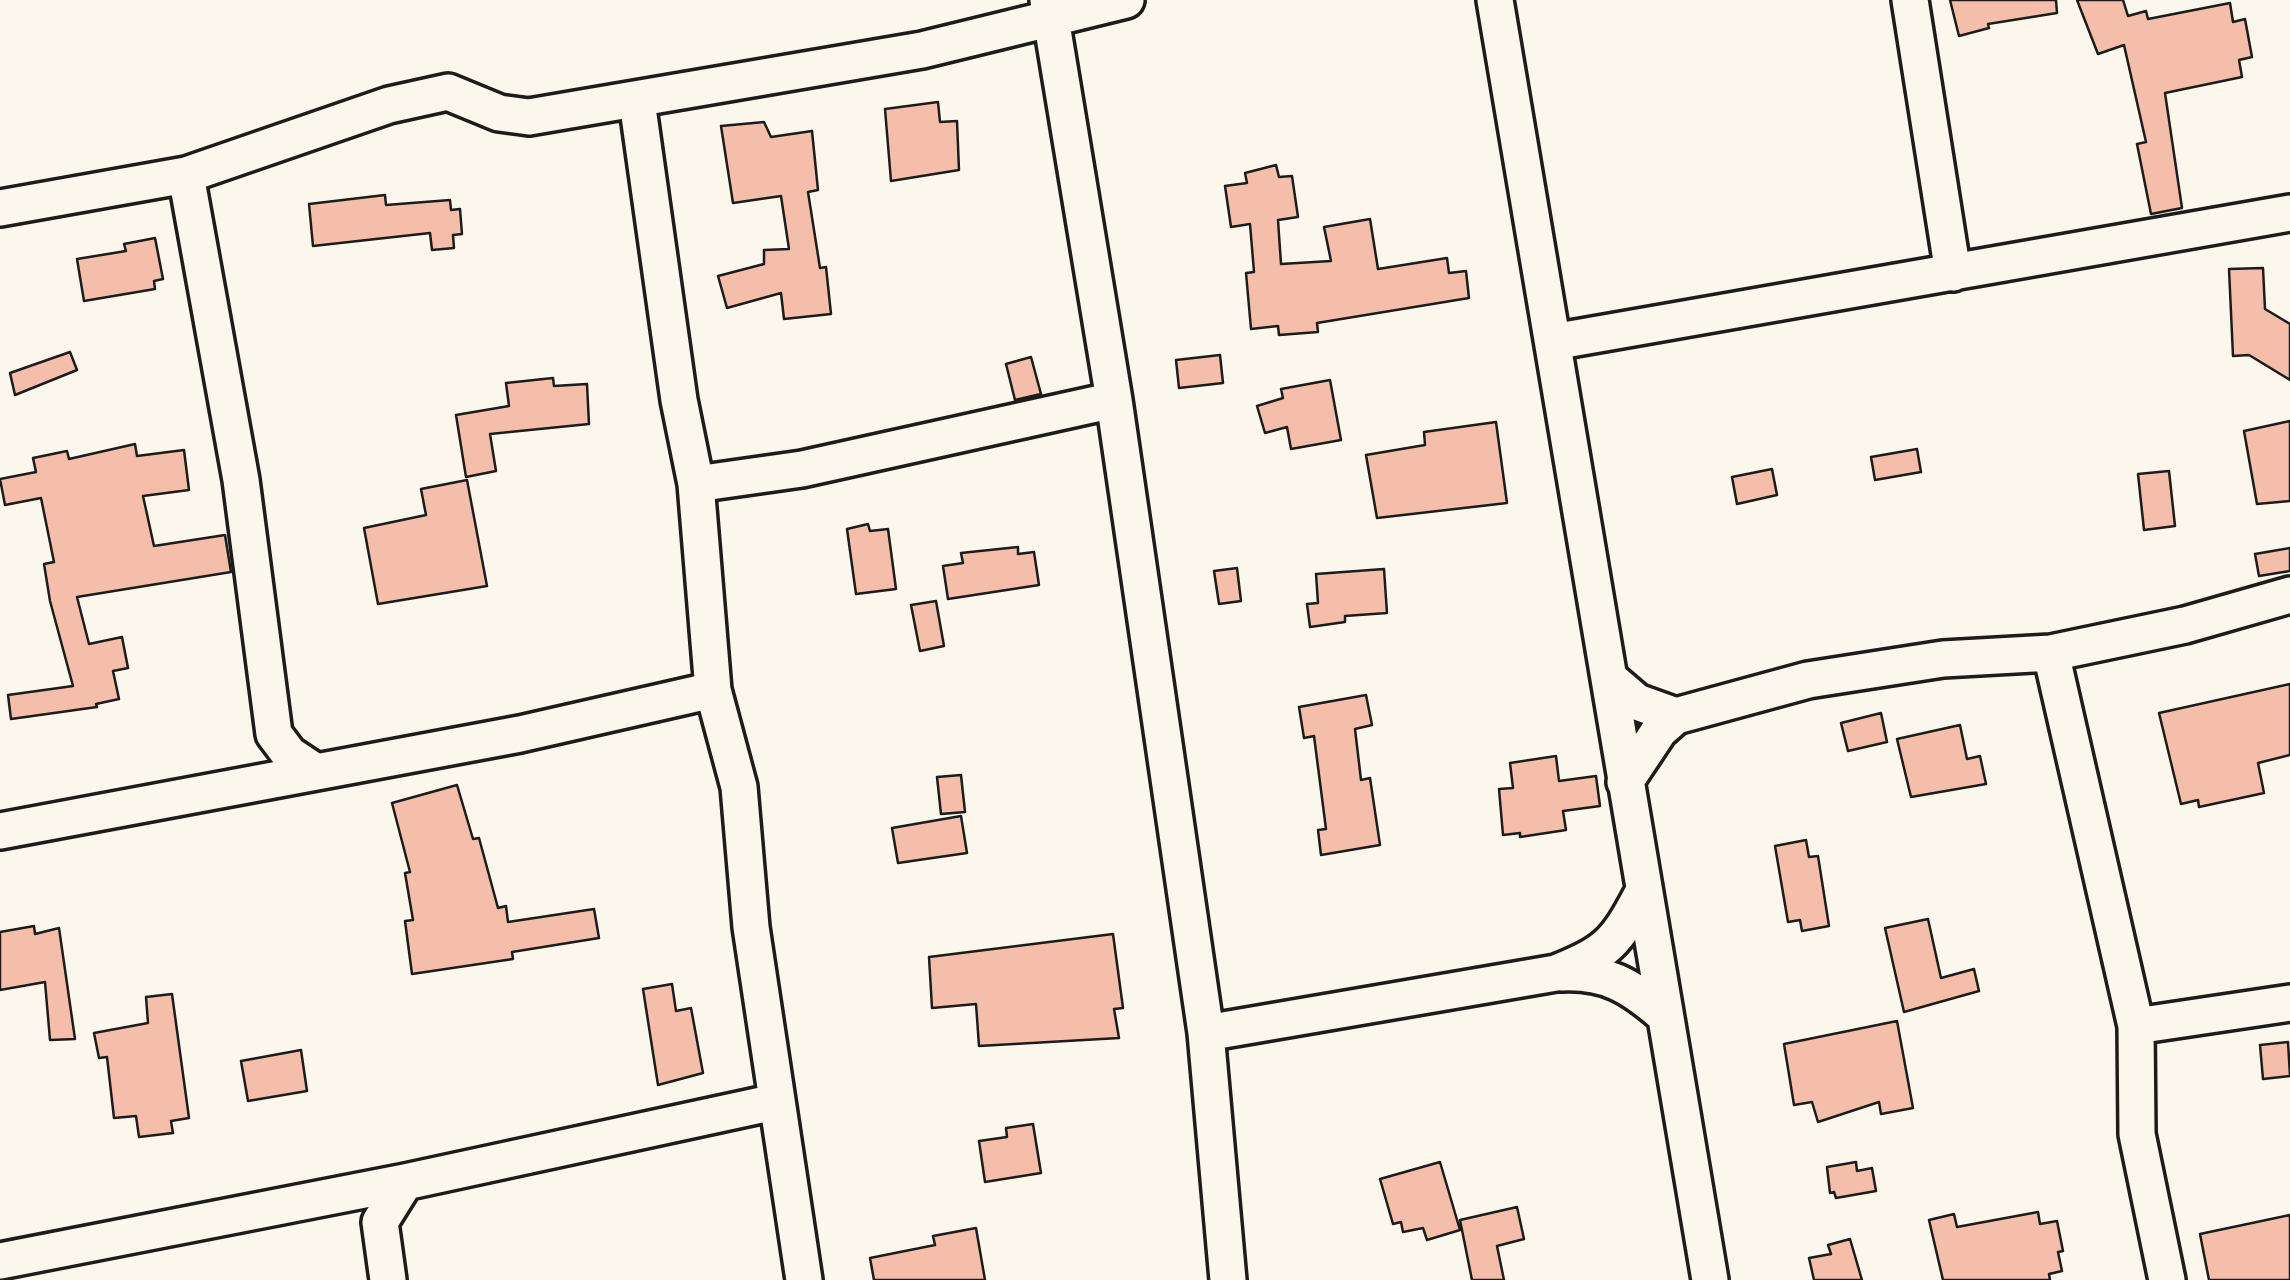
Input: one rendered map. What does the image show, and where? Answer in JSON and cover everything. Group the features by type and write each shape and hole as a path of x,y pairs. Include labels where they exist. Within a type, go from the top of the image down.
{"street":[{"path":"0,208 186,175 388,105 448,92 498,113 528,117 922,50 1051,9 1126,0"},
{"path":"1494,0 1710,1280"},
{"path":"1910,0 1954,273"},
{"path":"1051,9 1114,400 1206,1033 1228,1280"},
{"path":"638,100 679,400 696,484 713,690 739,787 751,927 804,1280"},
{"path":"186,175 241,480 274,734 289,754 316,772"},
{"path":"1553,342 2290,213"},
{"path":"696,484 802,469 1114,400"},
{"path":"1625,782 1660,731 1676,716 1808,680 1944,660 2050,653 2186,625 2290,594"},
{"path":"2050,653 2136,1026 2136,1134 2167,1280"},
{"path":"1609,678 1637,702 1676,716"},
{"path":"0,831 520,734 713,690"},
{"path":"1556,973 1599,956 1617,940 1642,894"},
{"path":"1206,1033 1556,973 1592,972 1631,986 1663,1014"},
{"path":"2136,1026 2290,1002"},
{"path":"3,1267 775,1102"},
{"path":"384,1265 380,1222 405,1182"},
{"path":"304,1200 332,1208 361,1224 384,1265"}],"building":[{"path":"1950,0 2056,0 2057,13 1988,24 1989,28 1959,36"},
{"path":"2077,0 2123,0 2128,16 2146,11 2148,19 2230,3 2233,22 2245,19 2252,57 2239,60 2242,77 2165,93 2182,208 2151,214 2137,144 2146,142 2124,45 2098,54"},
{"path":"938,102 940,122 957,121 959,170 891,181 885,109"},
{"path":"764,122 771,137 812,131 818,190 808,192 820,268 826,267 831,314 784,319 781,293 727,308 718,276 764,264 764,250 789,249 781,196 733,203 721,126"},
{"path":"1276,165 1279,177 1292,176 1298,217 1278,220 1281,264 1331,261 1324,227 1370,219 1378,269 1447,258 1449,273 1466,271 1469,298 1317,323 1318,332 1279,335 1278,326 1251,329 1246,273 1254,272 1250,224 1231,227 1225,186 1247,183 1245,173"},
{"path":"385,195 386,205 450,200 451,210 460,209 462,234 453,235 454,248 432,250 430,233 313,246 309,204"},
{"path":"155,238 163,279 154,281 155,289 84,301 77,259 126,251 124,244"},
{"path":"2263,268 2265,309 2290,324 2290,380 2249,355 2233,356 2229,269"},
{"path":"70,352 77,370 15,395 10,373"},
{"path":"1220,355 1223,383 1179,388 1176,360"},
{"path":"1031,357 1041,394 1015,400 1006,364"},
{"path":"553,378 554,386 587,384 589,424 490,434 496,471 466,477 456,415 509,406 506,383"},
{"path":"1330,380 1341,440 1291,449 1287,427 1265,433 1257,406 1283,398 1281,389"},
{"path":"2290,421 2290,501 2257,504 2244,431"},
{"path":"1496,422 1507,503 1377,518 1366,455 1425,445 1424,432"},
{"path":"135,444 137,456 184,450 189,490 143,496 154,546 225,535 231,572 77,597 89,644 122,637 128,668 113,671 119,699 96,704 97,707 11,719 8,695 73,686 50,601 44,564 54,562 41,498 5,505 0,479 36,472 33,458 67,451 69,459"},
{"path":"1917,449 1921,472 1875,480 1871,457"},
{"path":"1772,469 1777,495 1737,504 1732,477"},
{"path":"2169,471 2175,526 2144,530 2138,474"},
{"path":"467,480 487,586 378,604 364,528 426,515 421,489"},
{"path":"868,524 870,531 888,529 896,589 856,594 847,529"},
{"path":"1018,547 1018,554 1034,552 1039,585 948,599 943,566 963,563 961,553"},
{"path":"2290,548 2290,571 2259,576 2255,554"},
{"path":"1237,568 1241,601 1219,604 1214,571"},
{"path":"1384,569 1387,613 1345,616 1345,622 1310,627 1307,604 1318,603 1316,574"},
{"path":"936,601 944,646 920,651 911,605"},
{"path":"2290,684 2290,755 2258,763 2264,793 2199,807 2198,800 2181,804 2159,713"},
{"path":"1366,695 1372,725 1355,729 1361,780 1370,778 1380,845 1321,855 1318,830 1326,829 1314,736 1304,738 1299,707"},
{"path":"1881,713 1887,742 1848,751 1841,723"},
{"path":"1960,725 1967,759 1980,756 1986,784 1911,797 1897,739"},
{"path":"1556,756 1559,781 1596,776 1600,806 1563,811 1566,830 1520,837 1520,833 1503,835 1499,789 1513,788 1510,763"},
{"path":"961,775 965,812 941,814 937,777"},
{"path":"457,785 473,839 479,838 498,908 506,906 508,922 594,909 599,938 512,952 513,959 412,974 405,921 413,920 405,873 410,872 392,803"},
{"path":"961,816 967,853 898,863 892,828"},
{"path":"1806,840 1809,857 1818,856 1829,926 1802,931 1800,920 1788,922 1775,846"},
{"path":"1928,919 1941,978 1974,969 1979,991 1904,1012 1885,928"},
{"path":"34,926 35,934 59,928 75,1039 50,1040 45,982 0,990 0,932"},
{"path":"1113,934 1123,1008 1114,1009 1119,1038 979,1046 976,1004 932,1008 929,957"},
{"path":"672,984 676,1011 691,1008 703,1073 658,1085 643,989"},
{"path":"172,994 189,1118 171,1121 173,1133 139,1137 136,1116 114,1118 107,1057 99,1058 94,1033 148,1023 146,997"},
{"path":"1897,1021 1913,1108 1881,1114 1879,1102 1818,1122 1812,1102 1794,1105 1784,1044"},
{"path":"2288,1042 2290,1076 2263,1079 2260,1045"},
{"path":"301,1050 307,1091 248,1101 241,1061"},
{"path":"1033,1124 1041,1173 985,1182 979,1141 1007,1137 1006,1128"},
{"path":"1440,1162 1460,1230 1427,1240 1423,1228 1403,1232 1401,1222 1393,1224 1380,1179"},
{"path":"1856,1162 1857,1171 1872,1168 1876,1191 1836,1198 1834,1192 1830,1193 1827,1167"},
{"path":"1517,1207 1524,1239 1497,1246 1504,1280 1472,1280 1460,1220"},
{"path":"2038,1212 2040,1224 2057,1221 2063,1251 2058,1252 2062,1271 2049,1274 2050,1280 1943,1280 1929,1220 1954,1214 1957,1227"},
{"path":"2290,1215 2290,1280 2209,1280 2200,1234"},
{"path":"976,1228 985,1280 874,1280 870,1258 935,1245 933,1236"},
{"path":"1850,1239 1862,1280 1814,1280 1809,1258 1831,1254 1828,1245"}]}
